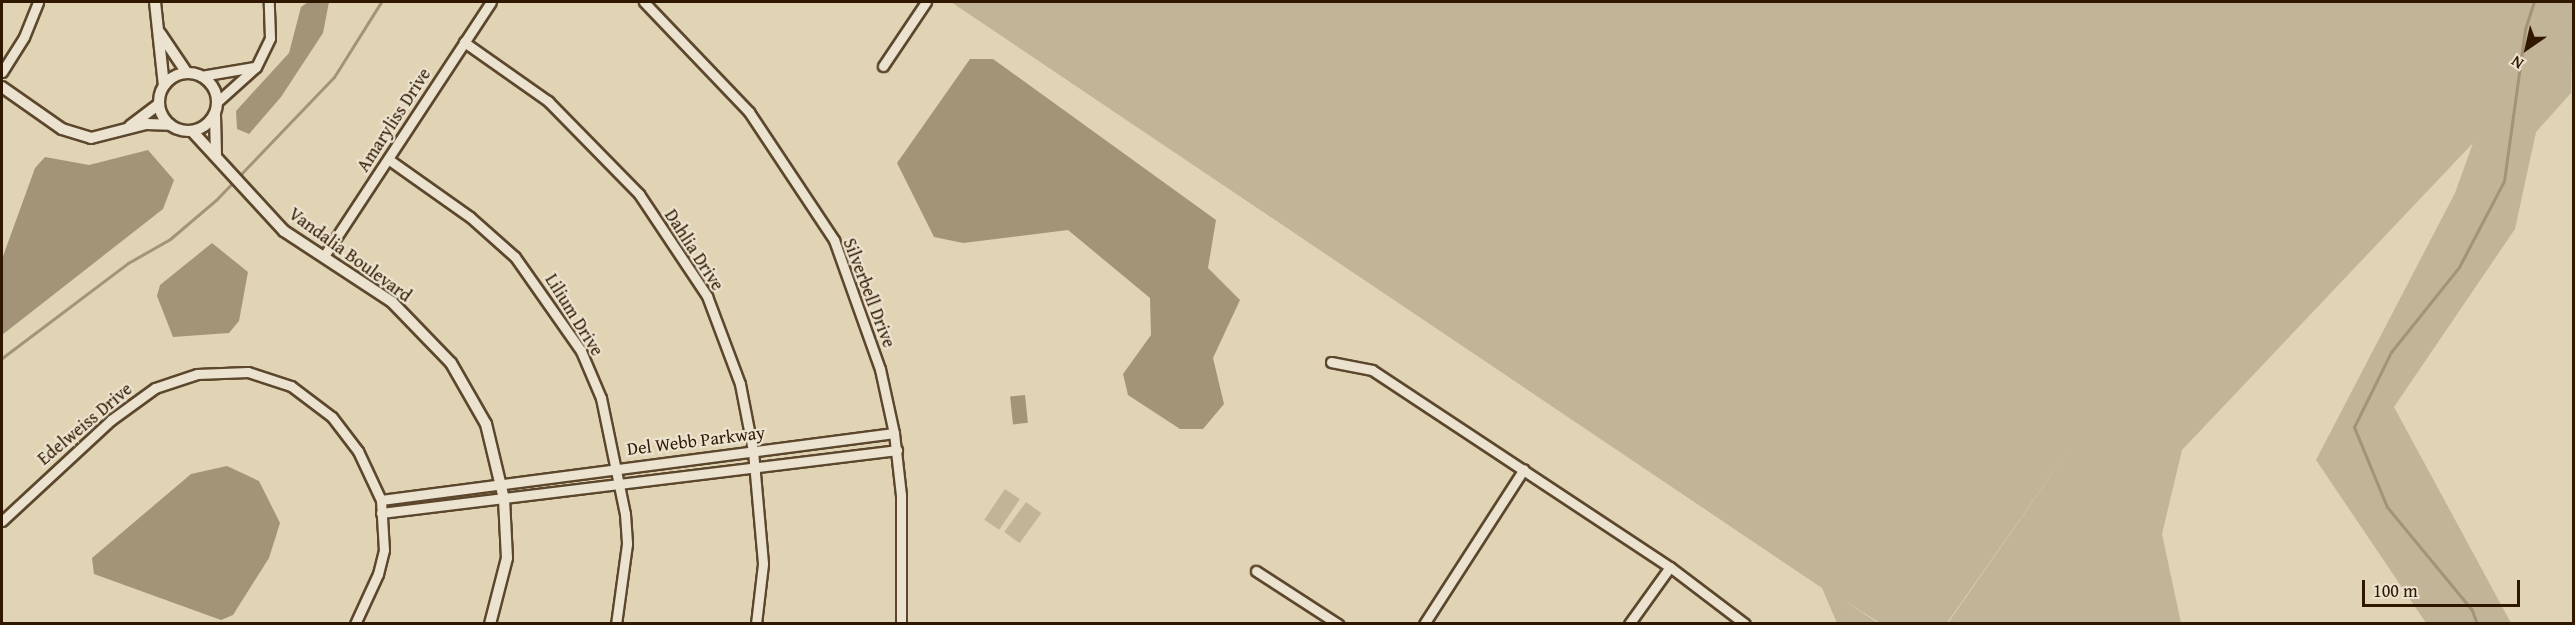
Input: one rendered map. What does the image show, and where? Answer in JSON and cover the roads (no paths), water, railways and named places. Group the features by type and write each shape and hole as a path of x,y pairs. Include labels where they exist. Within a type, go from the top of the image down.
{"street":[{"path":"2,72 24,37 38,2"},
{"path":"126,130 159,104 164,86 160,33 154,2"},
{"path":"217,102 256,67 270,38 270,2"},
{"name":"Amaryliss Drive","path":"324,256 491,2"},
{"name":"Silverbell Drive","path":"644,2 749,112 834,240 880,369 897,450 901,624"},
{"path":"884,66 926,2"},
{"path":"160,33 188,73"},
{"name":"Dahlia Drive","path":"464,42 548,101 639,195 707,296 740,384 753,451 762,564 756,624"},
{"path":"164,86 188,73 201,76 256,67"},
{"path":"201,76 213,87 217,102 216,156"},
{"path":"2,87 62,129 92,138 126,130 170,125 192,131 215,114"},
{"path":"159,104 170,125"},
{"name":"Vandalia Boulevard","path":"192,131 285,231 392,302 452,363 486,424 504,500 507,558 490,624"},
{"name":"Lilium Drive","path":"388,159 508,250 553,305 581,351 602,398 617,468 627,544 616,624"},
{"path":"1331,362 1372,370 1670,567 1744,624"},
{"name":"Edelweiss Drive","path":"2,521 111,420 155,388 197,374 248,372 291,386 332,417 358,451 381,500 384,550 378,574 355,624"},
{"name":"Del Webb Parkway","path":"381,500 501,481 894,433"},
{"name":"Del Webb Parkway","path":"381,513 618,488 897,450"},
{"path":"1424,624 1524,469"},
{"path":"1629,624 1670,567"},
{"path":"1256,571 1338,624"}],"waterway":[{"path":"2,358 128,263 170,239 216,200 334,77 381,2"},
{"path":"2477,624 2472,610 2387,507 2354,427 2391,352 2459,267 2504,181 2525,29 2534,2"}]}
